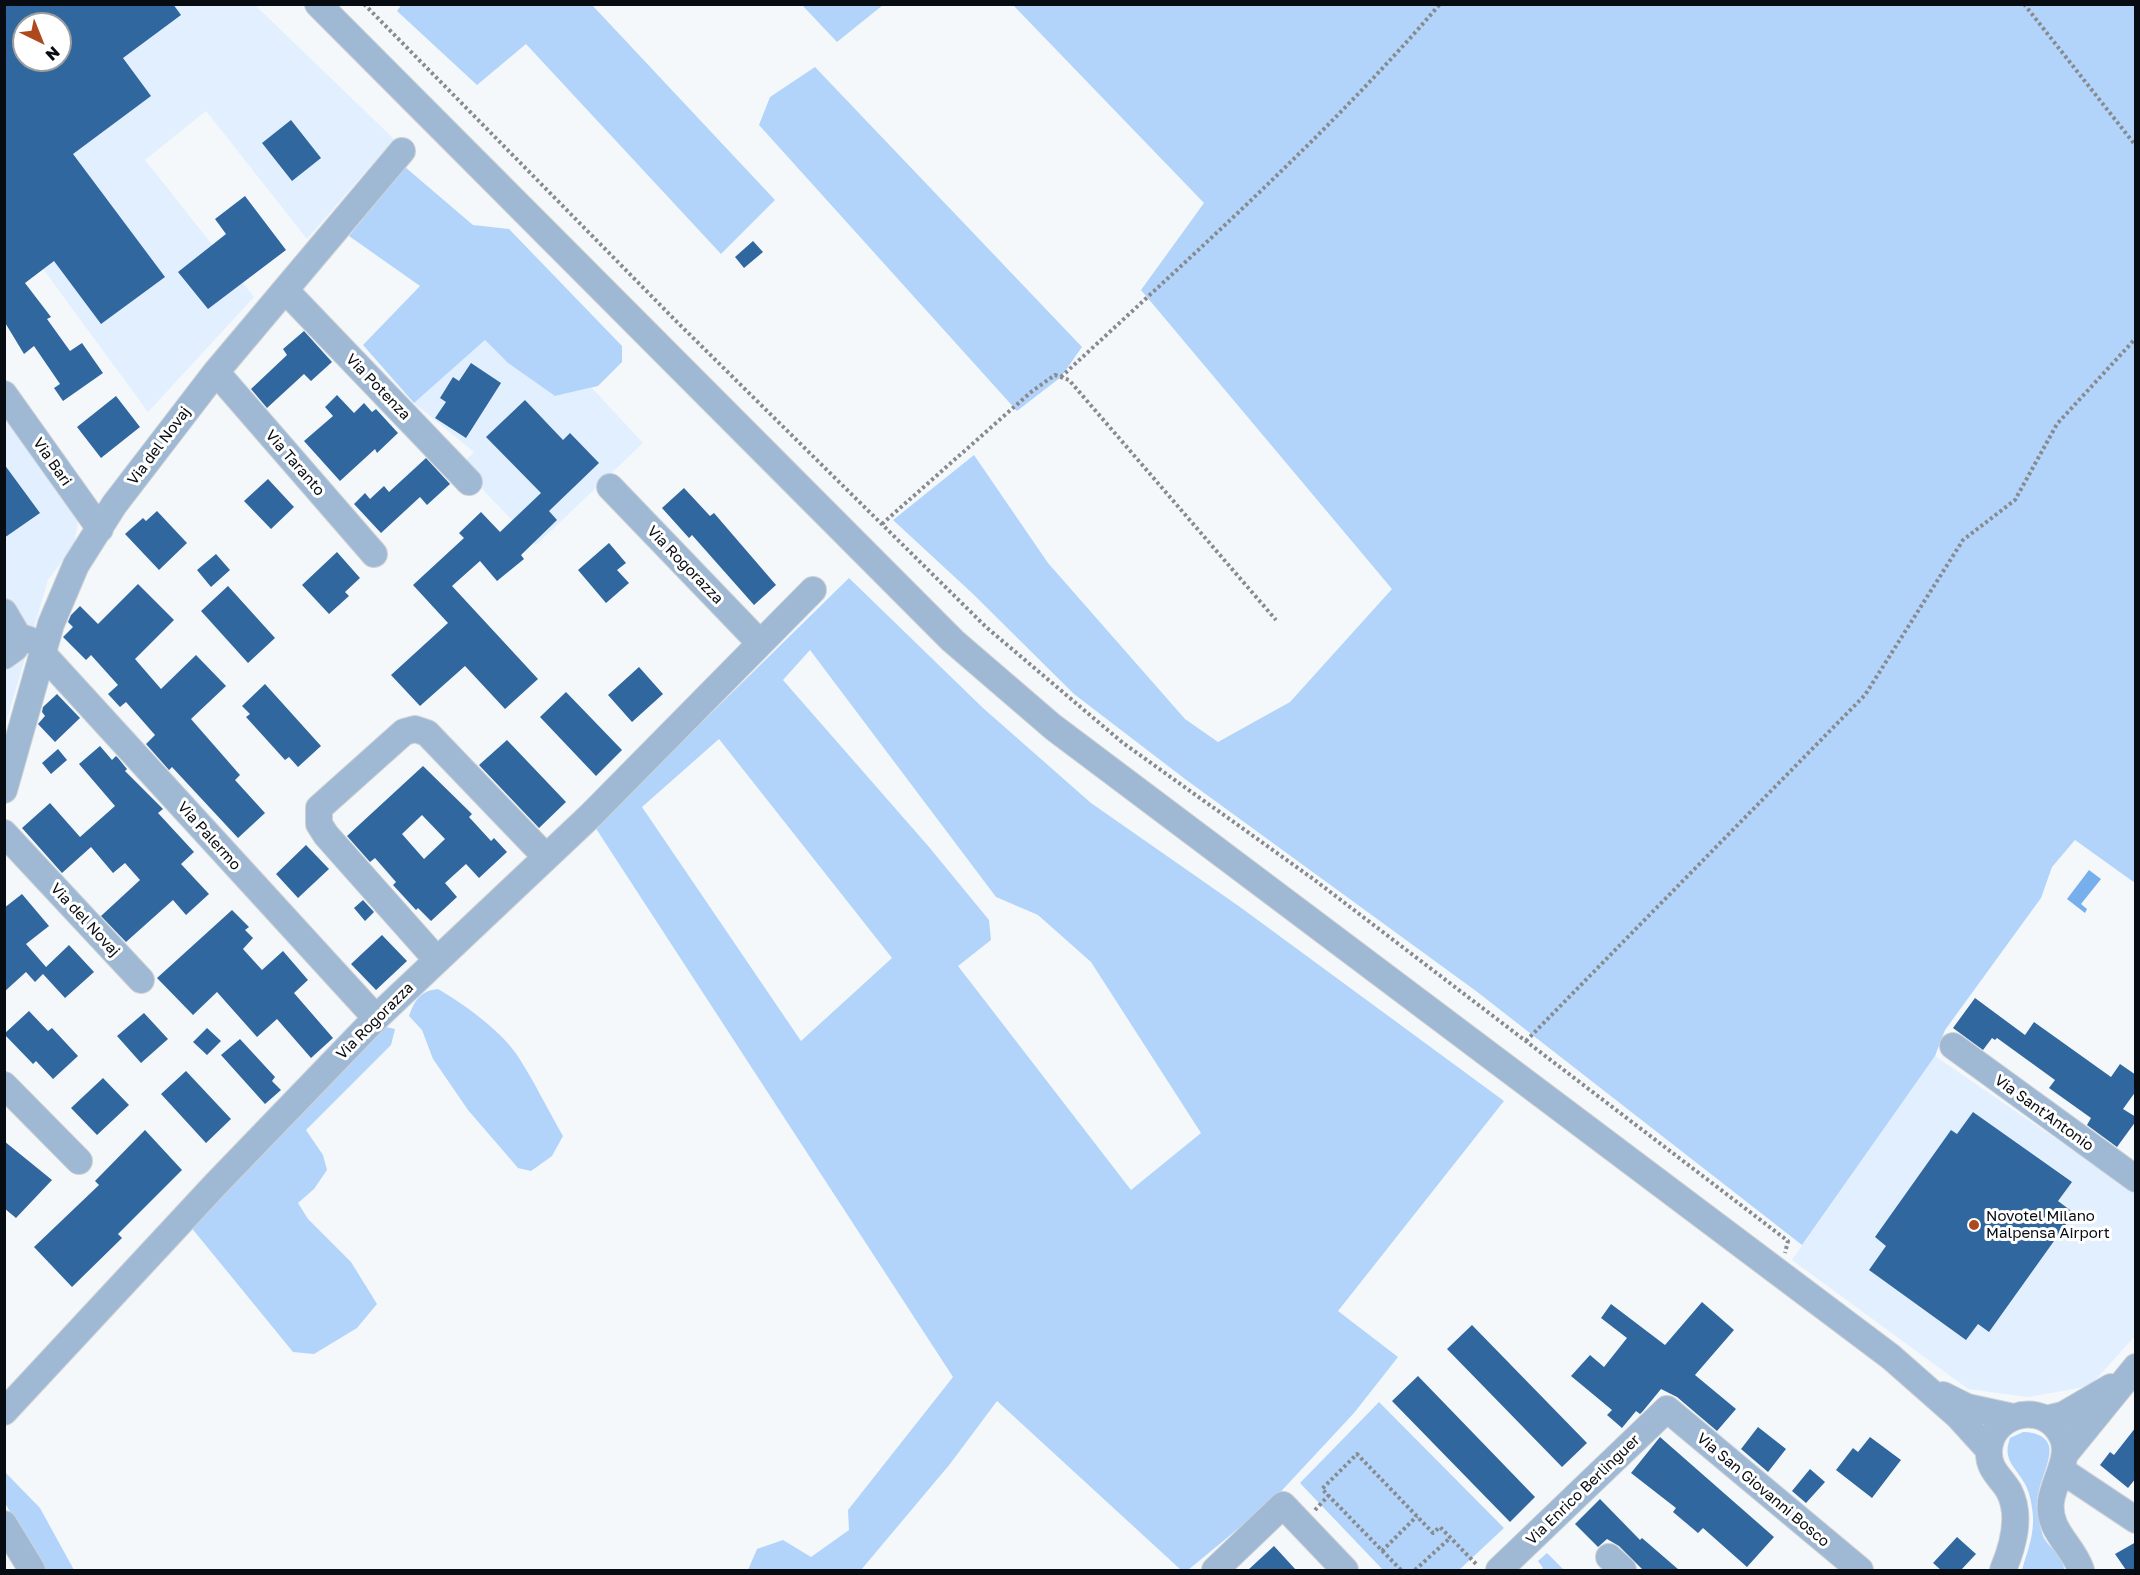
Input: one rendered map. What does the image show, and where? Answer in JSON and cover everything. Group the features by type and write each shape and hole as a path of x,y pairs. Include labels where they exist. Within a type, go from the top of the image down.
{"street":[{"path":"318,4 945,632 1035,712 1341,946 1927,1387 1989,1450"},
{"name":"Via del Novaj","path":"5,784 43,649 71,575 114,505 216,372 402,151"},
{"name":"Via Potenza","path":"286,291 469,482"},
{"name":"Via Taranto","path":"216,372 374,554"},
{"name":"Via Bari","path":"4,394 100,529"},
{"name":"Via Rogorazza","path":"610,488 760,643"},
{"name":"Via Rogorazza","path":"4,1412 215,1185 376,1018 546,857 813,590"},
{"path":"4,612 11,646 43,649"},
{"name":"Via Palermo","path":"43,649 376,1018"},
{"path":"437,960 326,835 319,824 319,808 404,732 415,729 427,733 546,857"},
{"name":"Via del Novaj","path":"4,833 141,980"},
{"name":"Via Sant'Antonio","path":"1953,1046 2136,1179"},
{"path":"4,1085 79,1161"},
{"path":"1927,1387 1967,1407 2013,1417 2028,1414 2046,1419 2063,1415 2091,1400 2134,1369"},
{"path":"2063,1462 2134,1369"},
{"name":"Via Enrico Berlinguer","path":"1499,1570 1667,1409"},
{"name":"Via San Giovanni Bosco","path":"1667,1409 1860,1570"},
{"path":"2003,1570 2013,1543 2016,1514 2009,1491 1992,1469 1989,1450 1992,1437 1999,1427 2013,1417"},
{"path":"2046,1419 2063,1438 2063,1462 2051,1502 2053,1520 2056,1532 2081,1570"},
{"path":"2063,1462 2136,1520"},
{"path":"1215,1570 1283,1505 1345,1570"},
{"path":"4,1524 32,1570"}],"path":[{"path":"364,4 675,320 986,627 1124,743 1312,878 1788,1241 1779,1274"},
{"path":"1061,377 1285,165 1410,39 1440,4"},
{"path":"2024,4 2136,146"},
{"path":"1526,1041 1866,695 1963,540 2015,500 2057,424 2136,338"},
{"path":"882,524 1045,380 1055,375 1069,380 1276,620"},
{"path":"1401,1570 1322,1489 1357,1454 1433,1533 1440,1527 1483,1570"},
{"path":"1382,1551 1417,1516"},
{"path":"1415,1570 1450,1538"}],"shaded area":[{"path":"402,4 592,5 775,200 721,254 526,44 477,85 397,11"},
{"path":"4,5 255,5 394,139 307,239 206,111 145,160 254,297 148,412 5,217"},
{"path":"802,5 883,5 837,42"},
{"path":"1013,5 2135,5 2135,883 2075,840 2052,867 2041,898 1945,1030 1935,1056 1802,1245 1476,991 1185,779 1074,694 972,593 893,520 974,455 1048,563 1185,719 1218,742 1290,702 1392,589 1141,290 1204,203"},
{"path":"815,67 1082,347 1061,377 1017,411 759,125 770,97"},
{"path":"405,167 473,225 509,229 622,346 622,362 598,386 555,396 508,363 485,340 414,403 363,345 420,286 349,236"},
{"path":"485,340 508,363 555,396 592,388 643,443 536,545 460,466 474,452 414,403"},
{"path":"5,412 79,516 74,545 48,580 5,726"},
{"path":"849,578 983,708 1091,803 1240,907 1504,1101 1338,1311 1398,1357 1354,1413 1273,1500 1188,1570 1181,1570 997,1401 950,1464 861,1570 748,1570 757,1549 783,1540 811,1557 849,1530 848,1510 953,1377 595,827","holes":["810,650 996,897 1038,915 1091,962 1201,1133 1131,1190 958,966 991,940 989,920 929,847 783,680","719,739 892,958 801,1041 642,807"]},
{"path":"2089,870 2101,879 2081,904 2087,909 2085,913 2067,899"},
{"path":"438,989 482,1019 512,1048 531,1077 563,1136 552,1156 531,1171 518,1168 468,1110 433,1059 422,1030 409,1016 422,994"},
{"path":"386,1027 395,1029 391,1045 306,1130 323,1155 327,1170 314,1189 298,1203 308,1219 351,1262 377,1304 357,1328 314,1354 293,1352 190,1226"},
{"path":"1935,1056 2135,1193 2135,1336 2090,1386 2028,1397 1968,1389 1792,1260"},
{"path":"1379,1402 1504,1528 1459,1570 1383,1570 1300,1483"},
{"path":"2023,1432 2042,1437 2049,1446 2049,1459 2039,1492 2037,1509 2043,1536 2062,1560 2064,1570 2022,1570 2031,1537 2033,1512 2027,1488 2011,1463 2008,1446 2010,1438"},
{"path":"4,1471 40,1508 74,1570 44,1570 5,1503"},
{"path":"1547,1553 1564,1570 1541,1570 1543,1568 1538,1561"}],"building":[{"path":"4,4 173,4 181,15 123,58 151,96 73,154 165,277 101,324 54,261 25,283 51,317 47,319 70,351 82,343 103,373 63,401 54,388 60,384 34,346 24,354 4,321"},
{"path":"291,120 321,158 292,181 262,143"},
{"path":"245,196 286,250 208,309 178,272 226,234 215,219"},
{"path":"753,241 763,252 744,268 735,257"},
{"path":"304,331 332,362 311,381 304,374 267,408 251,389 287,355 283,349"},
{"path":"471,363 501,383 466,438 435,418 446,402 440,398 453,377 459,381"},
{"path":"337,395 354,413 364,403 372,412 376,409 398,433 377,453 375,449 340,481 304,441 333,416 325,407"},
{"path":"116,396 140,427 101,458 77,427"},
{"path":"525,400 563,440 570,433 599,463 549,511 557,520 521,555 524,559 497,581 480,561 452,586 538,679 505,709 465,666 420,706 391,675 448,623 413,585 464,538 459,533 481,512 500,532 541,493 486,437"},
{"path":"426,458 450,484 427,505 420,497 381,533 354,504 365,493 370,499 384,486 389,492"},
{"path":"4,464 40,513 4,538"},
{"path":"268,479 294,507 271,529 244,501"},
{"path":"684,488 710,516 714,513 776,585 754,605 692,535 689,538 662,508"},
{"path":"157,511 187,543 159,570 125,534 143,518 146,521"},
{"path":"609,543 626,563 617,570 629,583 606,603 578,570"},
{"path":"337,552 360,578 345,592 349,596 329,614 302,585"},
{"path":"216,554 230,570 211,587 197,570"},
{"path":"138,584 174,620 135,659 161,689 196,655 226,686 191,719 240,775 235,780 265,813 238,838 172,767 169,770 146,744 155,735 126,702 120,707 108,694 118,685 91,655 86,660 63,637 73,627 68,622 80,606 98,624"},
{"path":"228,586 275,638 248,663 201,611"},
{"path":"639,667 663,694 632,722 608,695"},
{"path":"265,684 321,746 298,767 289,757 285,760 246,717 250,714 242,706"},
{"path":"566,692 622,750 596,776 540,717"},
{"path":"57,694 80,718 55,742 38,724 45,716 42,712 43,707"},
{"path":"507,740 566,802 539,828 479,765"},
{"path":"100,746 112,760 116,756 118,758 127,769 125,771 163,809 158,813 194,852 181,864 209,894 186,915 173,900 126,942 101,916 140,880 125,863 113,873 91,847 62,873 22,828 50,803 80,837 115,806 79,764"},
{"path":"58,749 67,760 51,774 42,763"},
{"path":"423,766 472,814 469,817 491,841 494,838 507,852 479,878 466,864 445,883 457,897 431,921 418,908 416,910 393,885 396,882 375,858 370,862 347,836","holes":["422,815 445,839 424,859 402,834"]},
{"path":"306,845 329,869 298,898 276,874"},
{"path":"22,894 49,926 26,944 46,967 69,945 94,972 65,998 43,974 35,982 26,972 4,992 4,908"},
{"path":"363,900 374,912 365,921 354,908"},
{"path":"232,910 249,927 245,930 253,938 243,949 262,970 283,951 308,980 294,993 333,1038 311,1058 277,1019 257,1037 217,992 193,1015 157,978"},
{"path":"382,935 407,961 376,990 351,964"},
{"path":"1975,998 2025,1035 2034,1022 2111,1077 2120,1064 2136,1075 2136,1091 2123,1109 2136,1117 2136,1121 2117,1147 2087,1125 2091,1118 2049,1088 2055,1080 1997,1038 1995,1040 1992,1038 1983,1050 1953,1028"},
{"path":"29,1011 48,1031 52,1028 78,1056 53,1079 36,1061 33,1064 4,1034"},
{"path":"144,1013 168,1039 141,1063 117,1036"},
{"path":"207,1028 221,1041 207,1055 193,1042"},
{"path":"240,1039 275,1077 272,1081 281,1090 265,1104 221,1055"},
{"path":"186,1071 231,1119 206,1143 161,1094"},
{"path":"103,1078 129,1105 97,1135 71,1108"},
{"name":"Novotel Milano Malpensa Airport","path":"1973,1112 2072,1182 2058,1201 2074,1213 1989,1332 1978,1324 1966,1340 1869,1270 1886,1246 1875,1237 1951,1130 1957,1134"},
{"path":"145,1130 182,1170 118,1234 122,1238 72,1287 34,1247 99,1185 95,1181"},
{"path":"4,1141 52,1180 16,1218 4,1208"},
{"path":"1702,1302 1734,1330 1695,1375 1736,1409 1717,1431 1677,1397 1661,1389 1640,1414 1636,1411 1622,1428 1607,1415 1612,1410 1571,1376 1590,1355 1604,1367 1627,1338 1601,1318 1611,1304 1665,1345"},
{"path":"1472,1325 1587,1443 1562,1467 1447,1349"},
{"path":"1418,1376 1535,1497 1510,1522 1392,1401"},
{"path":"1758,1427 1786,1449 1768,1472 1741,1449"},
{"path":"2136,1427 2136,1478 2128,1488 2100,1465 2110,1452 2114,1455"},
{"path":"1660,1437 1774,1537 1747,1567 1703,1528 1698,1533 1673,1512 1676,1508 1631,1473"},
{"path":"1870,1437 1901,1460 1872,1498 1836,1470 1853,1448 1858,1452"},
{"path":"1810,1469 1825,1482 1806,1503 1792,1491"},
{"path":"1600,1499 1640,1540 1642,1538 1679,1570 1643,1570 1619,1546 1607,1539 1598,1547 1575,1524"},
{"path":"1957,1537 1976,1554 1961,1570 1941,1570 1933,1563"},
{"path":"2136,1542 2136,1570 2126,1570 2115,1554"},
{"path":"1274,1546 1296,1570 1248,1570"}],"place":[{"name":"Novotel Milano Malpensa Airport","path":"1974,1225"}]}
